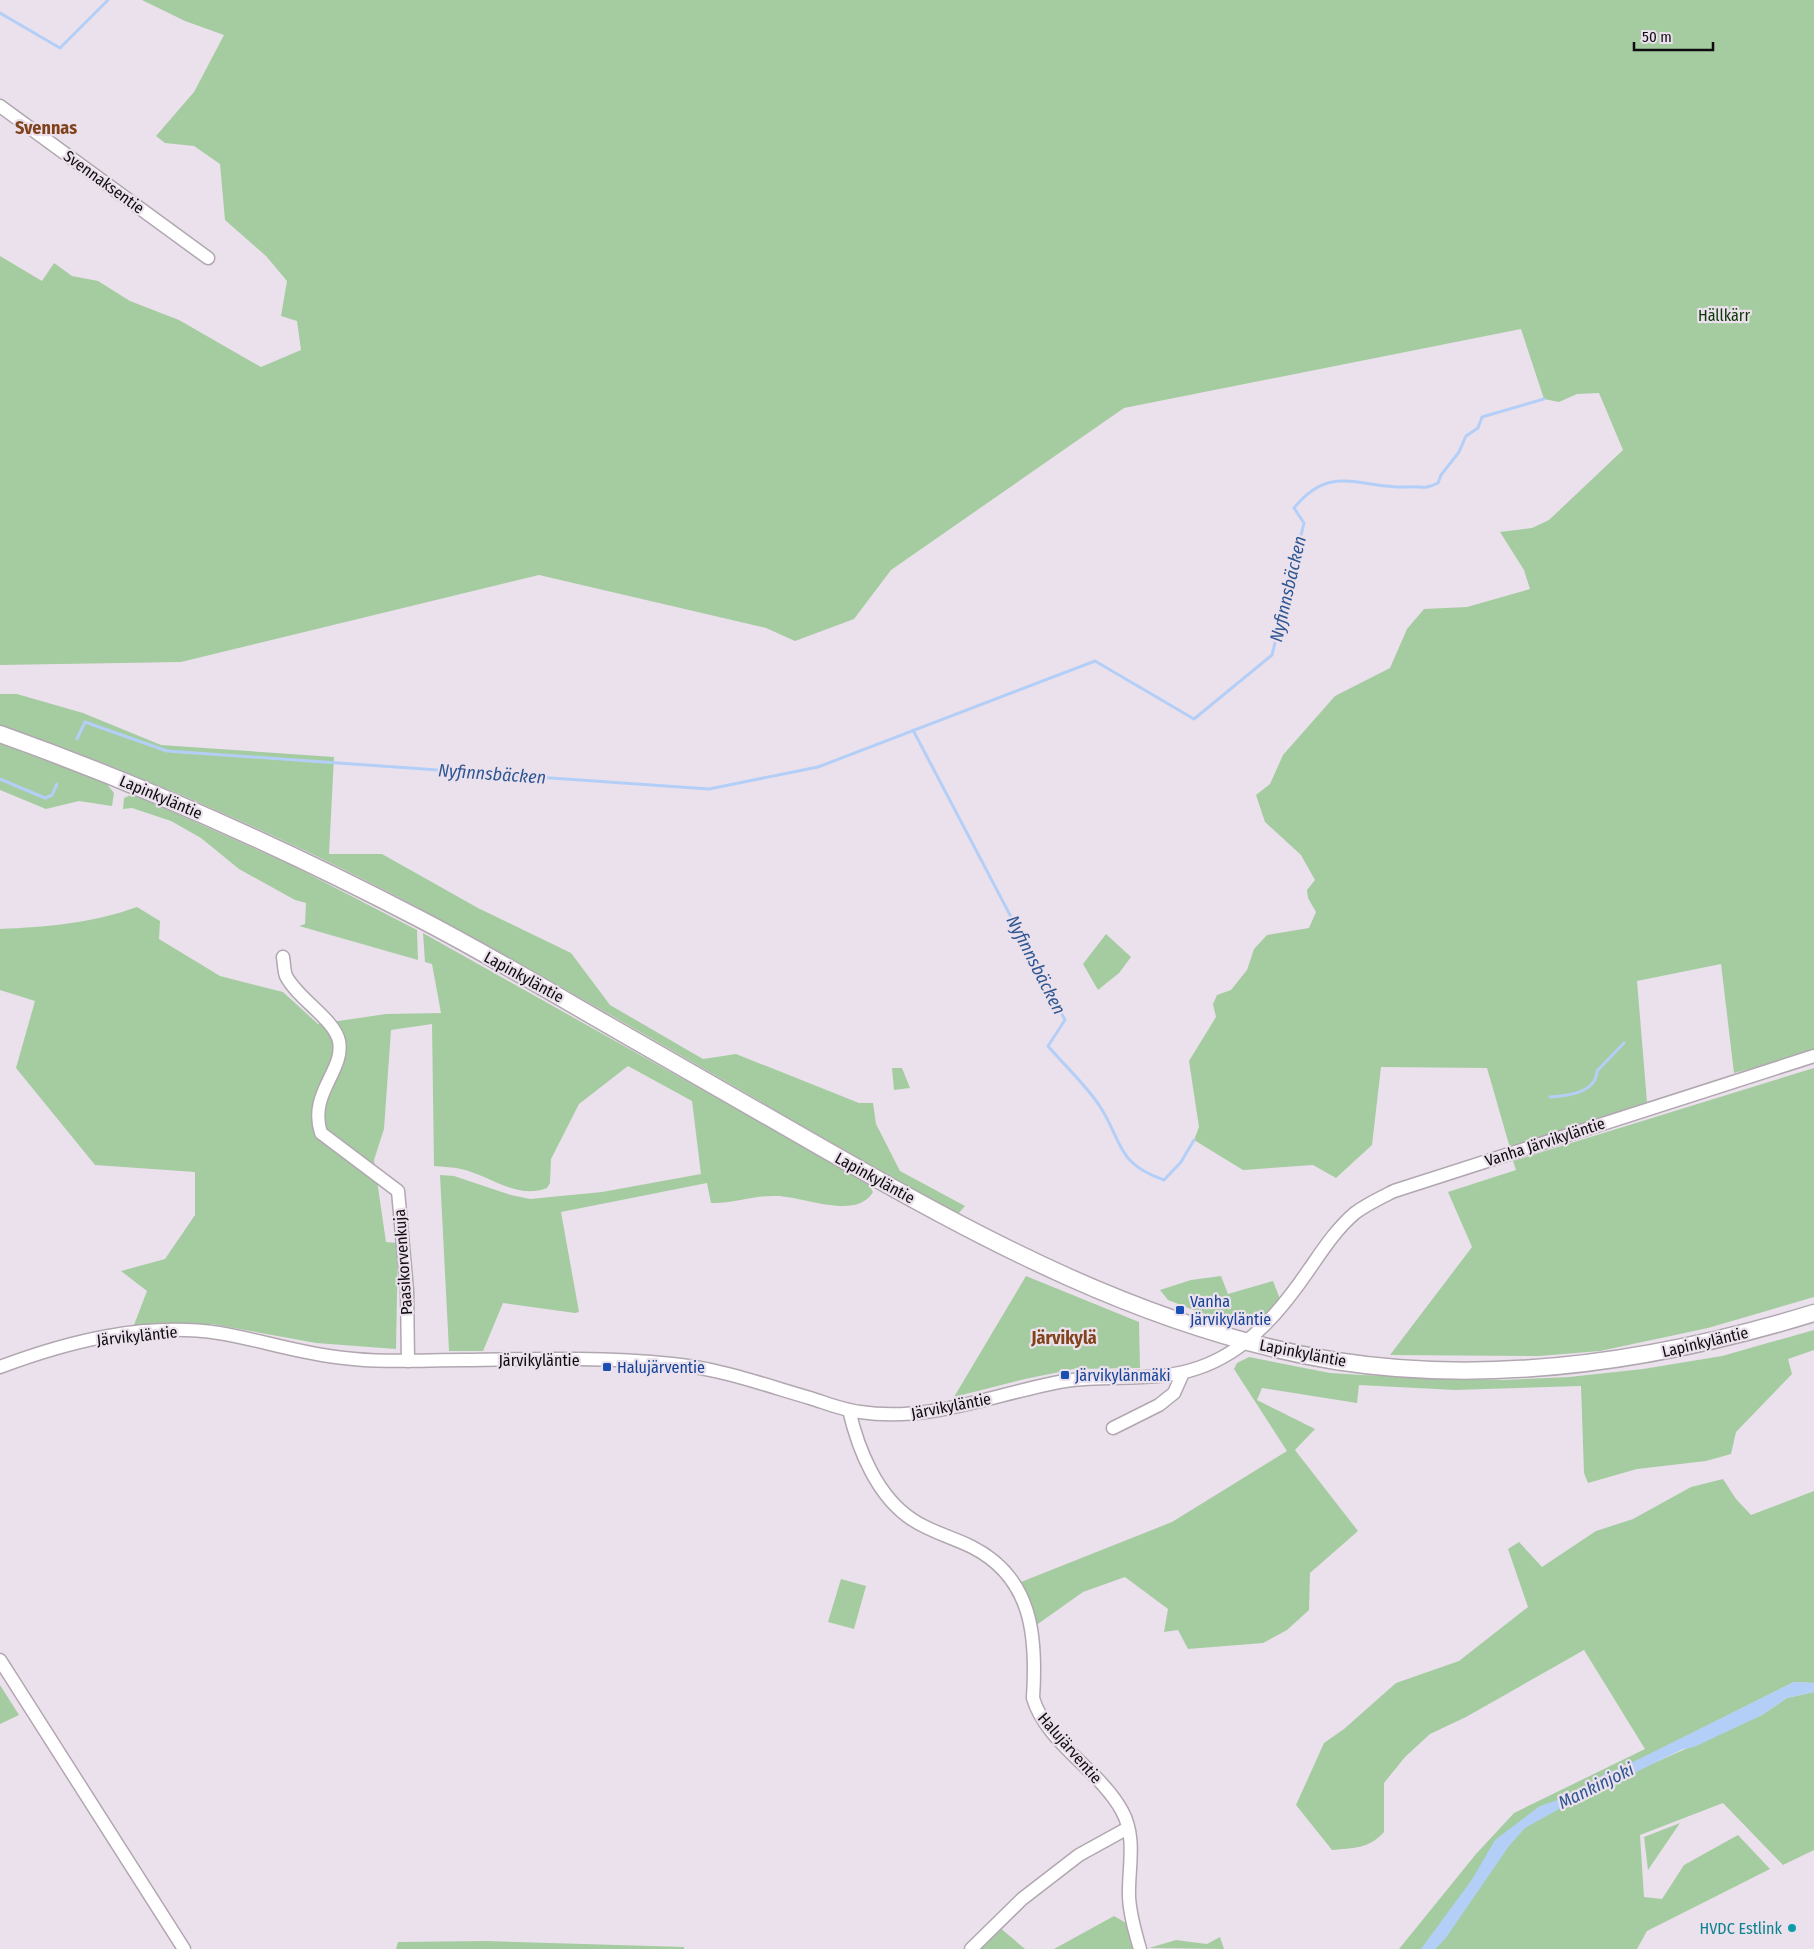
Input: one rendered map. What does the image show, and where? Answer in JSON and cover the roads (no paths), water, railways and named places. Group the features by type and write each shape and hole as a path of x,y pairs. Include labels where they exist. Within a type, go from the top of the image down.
{"main road":[{"name":"Lapinkyläntie","path":"0,734 140,787 188,808 420,919 513,970 881,1182 973,1231 1056,1271 1146,1309 1246,1342 1338,1361 1454,1370 1525,1368 1642,1356 1705,1344 1814,1313"}],"street":[{"name":"Svennaksentie","path":"0,106 208,258"},
{"name":"Paasikorvenkuja","path":"283,957 286,976 304,1000 333,1028 340,1044 338,1058 318,1107 321,1133 398,1191 407,1290 408,1360"},
{"name":"Vanha Järvikyläntie","path":"1246,1342 1260,1331 1279,1310 1324,1246 1353,1214 1373,1201 1394,1191 1591,1126 1814,1056"},
{"name":"Järvikyläntie","path":"0,1367 52,1349 90,1340 138,1332 174,1330 241,1337 341,1358 408,1360 553,1359 675,1364 752,1382 849,1410 893,1415 925,1414 1070,1381 1160,1377 1183,1373 1220,1360 1246,1342"},
{"path":"1113,1428 1159,1405 1174,1393 1183,1373"},
{"name":"Halujärventie","path":"849,1410 861,1449 876,1478 894,1503 912,1520 972,1547 994,1561 1013,1583 1026,1607 1033,1633 1033,1698 1036,1709 1066,1746 1115,1799 1123,1812 1128,1828 1131,1853 1130,1908 1140,1949"},
{"path":"0,1660 184,1949"},
{"path":"970,1949 1022,1899 1079,1855 1128,1828"}],"water":[{"name":"Mankinjoki","path":"1794,1682 1814,1683 1814,1692 1787,1698 1762,1715 1694,1747 1683,1749 1620,1780 1595,1789 1525,1828 1509,1846 1445,1939 1435,1949 1421,1949 1473,1878 1495,1840 1540,1806 1567,1797 1601,1776"}],"waterway":[{"path":"0,13 60,48 108,0"},
{"name":"Nyfinnsbäcken","path":"77,739 85,722 167,751 709,789 818,767 1095,661 1194,719 1272,655 1304,523 1294,508 1308,494 1321,486 1334,482 1347,481 1391,487 1423,487 1438,483 1441,475 1459,452 1466,436 1478,428 1482,417 1544,399"},
{"name":"Nyfinnsbäcken","path":"913,730 1065,1020 1048,1046 1099,1105 1122,1150 1137,1166 1164,1180 1181,1162 1194,1140"},
{"name":"Nyfinnsbäcken","path":"0,779 45,798 52,795 57,784"},
{"path":"1550,1097 1564,1096 1586,1089 1592,1084 1597,1071 1624,1043"}],"place":[{"name":"Vanha Järvikyläntie","path":"1180,1310"},
{"name":"Halujärventie","path":"607,1367"},
{"name":"Järvikylänmäki","path":"1065,1375"},
{"name":"HVDC Estlink","path":"1792,1928"}],"district":[{"name":"Svennas","path":"46,128"},
{"name":"Järvikylä","path":"1064,1338"}],"park label":[{"name":"Hällkärr","path":"1724,315"}]}
